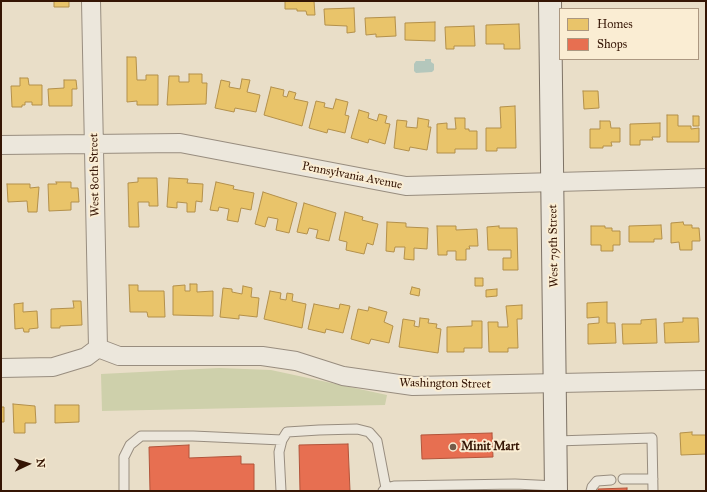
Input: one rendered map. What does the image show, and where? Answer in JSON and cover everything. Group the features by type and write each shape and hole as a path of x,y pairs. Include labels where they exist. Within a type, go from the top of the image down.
{"street":[{"name":"West 80th Street","path":"91,1 98,348"},
{"name":"West 79th Street","path":"550,1 556,382 556,488"},
{"name":"Pennsylvania Avenue","path":"1,145 180,143 406,186 706,178"},
{"path":"1,368 53,367 86,357 98,348"},
{"name":"Washington Street","path":"98,348 119,356 262,356 296,361 343,376 413,386 706,380"}],"lane":[{"path":"281,491 279,452 282,440 287,432 357,429 369,432 377,441 385,490 394,486 556,488"},
{"path":"124,491 124,457 130,445 141,436 193,436 282,440"},
{"path":"556,441 652,438 653,491"},
{"path":"623,479 653,479"},
{"path":"591,491 592,487 597,481 611,480"}],"green space":[{"path":"219,368 271,370 387,395 385,405 102,411 101,374"}],"shaded area":[{"path":"425,59 431,59 431,62 434,64 434,70 432,72 416,73 414,71 414,64 416,61 425,61"}],"building: Homes":[{"path":"54,1 69,1 69,7 54,7"},
{"path":"285,1 314,1 315,15 307,15 306,11 297,11 297,9 285,9"},
{"path":"354,8 355,32 347,33 347,26 325,25 324,9"},
{"path":"395,17 396,36 376,37 376,34 366,35 365,18"},
{"path":"435,22 435,41 405,40 405,23"},
{"path":"519,24 520,49 504,49 504,44 486,44 486,25"},
{"path":"474,26 475,46 454,46 454,49 446,49 445,27"},
{"path":"127,57 136,57 137,80 146,80 146,75 158,75 158,105 137,105 137,101 127,102"},
{"path":"189,74 202,74 202,83 207,83 206,104 167,105 169,76 179,76 179,82 189,82"},
{"path":"20,78 28,78 29,85 42,85 42,105 32,105 32,102 25,102 25,105 22,105 22,107 12,107 11,86 20,86"},
{"path":"242,79 250,80 247,92 260,95 256,112 235,108 234,112 215,108 221,80 230,82 229,87 240,89"},
{"path":"64,80 76,80 77,89 72,89 72,106 49,106 48,89 64,88"},
{"path":"271,87 284,90 283,96 287,97 289,91 296,93 294,99 308,102 302,126 264,115"},
{"path":"583,91 598,91 599,108 584,109"},
{"path":"336,99 348,102 345,115 349,116 345,133 328,129 327,133 309,128 316,101 325,103 324,107 333,109"},
{"path":"515,106 516,148 497,148 497,151 486,151 486,128 501,128 500,107"},
{"path":"359,110 369,113 368,118 377,121 379,114 387,116 385,123 390,124 385,144 369,139 368,143 351,138"},
{"path":"667,115 678,115 678,126 691,126 691,129 699,128 699,142 667,142"},
{"path":"693,116 699,116 699,126 693,126"},
{"path":"418,118 429,120 428,127 431,127 427,150 410,147 409,151 394,148 397,120 407,121 406,127 417,128"},
{"path":"455,118 465,118 465,129 469,129 469,131 477,131 477,149 455,149 455,153 437,153 437,124 447,123 447,129 456,129"},
{"path":"600,121 610,121 611,128 620,128 620,142 611,142 612,146 603,146 603,148 590,148 590,129 600,129"},
{"path":"660,123 660,137 652,137 653,140 640,140 640,145 630,145 630,124"},
{"path":"138,178 157,178 158,206 149,206 149,202 138,202 139,227 129,227 128,183 138,182"},
{"path":"169,178 188,179 187,183 203,184 202,202 196,201 195,212 187,212 187,203 177,202 177,208 167,207"},
{"path":"56,182 71,182 71,188 78,188 79,202 71,202 71,210 49,211 48,184 57,184"},
{"path":"216,182 234,186 233,189 254,193 251,210 241,208 238,222 227,220 229,209 219,207 218,211 210,210"},
{"path":"7,184 30,184 30,188 39,187 37,212 28,212 27,201 8,202"},
{"path":"263,192 297,203 289,233 276,230 278,219 268,217 265,227 255,224"},
{"path":"304,203 336,213 329,241 316,238 318,230 309,228 307,234 297,232"},
{"path":"345,212 363,217 362,220 378,224 373,245 367,243 364,254 346,250 347,242 339,240"},
{"path":"387,222 406,223 406,227 428,228 427,249 414,248 414,260 404,259 405,247 395,247 394,252 386,251"},
{"path":"683,222 684,225 692,225 692,228 699,228 700,241 692,241 692,250 680,250 679,242 671,243 671,223"},
{"path":"661,225 662,239 654,239 654,242 629,242 629,226"},
{"path":"437,226 456,226 456,230 477,229 478,246 469,246 470,249 466,249 466,260 456,260 456,251 447,251 447,255 438,255"},
{"path":"499,226 499,228 517,228 518,270 503,270 503,258 511,258 511,250 488,250 487,227"},
{"path":"591,226 605,226 605,228 612,228 612,231 620,231 620,245 613,245 613,251 601,251 601,245 591,245"},
{"path":"475,278 483,278 483,286 475,286"},
{"path":"190,284 197,284 197,292 213,291 213,316 173,315 173,286 185,285 185,291 190,291"},
{"path":"129,285 138,285 138,291 164,291 165,317 148,317 147,312 130,312"},
{"path":"243,286 252,288 251,297 259,298 257,317 239,315 239,319 220,317 223,288 232,289 232,292 242,294"},
{"path":"412,287 420,289 419,296 410,294"},
{"path":"497,289 497,296 486,297 486,290"},
{"path":"270,291 281,293 280,299 286,300 287,293 293,294 292,301 306,304 302,328 264,319"},
{"path":"73,301 81,301 82,325 51,328 51,309 74,308"},
{"path":"607,302 607,323 615,323 616,343 588,344 588,324 599,323 599,317 587,318 587,303"},
{"path":"23,303 23,312 37,311 38,328 29,329 29,332 24,332 23,328 15,329 14,304"},
{"path":"314,304 339,309 340,304 350,306 343,333 326,329 325,333 308,329"},
{"path":"522,305 522,319 517,319 518,348 508,348 508,352 489,352 488,322 498,322 498,327 508,327 506,306"},
{"path":"369,307 387,312 384,322 393,326 389,343 371,339 369,344 351,339 358,309 368,311"},
{"path":"420,318 429,319 428,323 437,324 436,328 441,329 438,353 399,347 403,319 415,321 414,326 419,327"},
{"path":"683,318 698,318 699,342 665,343 664,323 683,322"},
{"path":"656,319 657,343 623,344 622,324 641,324 641,320"},
{"path":"472,321 482,321 482,348 464,348 464,352 447,352 447,327 472,326"},
{"path":"13,404 35,406 36,423 25,423 25,433 14,433"},
{"path":"55,405 79,405 79,422 55,423"},
{"path":"1,407 4,407 4,422 1,422"},
{"path":"692,432 692,435 706,435 706,454 681,455 680,433"}],"building: Shops":[{"path":"492,433 493,457 422,459 421,435"},
{"path":"348,444 350,491 300,491 299,445"},
{"path":"189,445 189,458 241,456 241,464 254,464 254,491 150,491 149,447"},
{"path":"627,488 627,491 598,491 598,489"}],"place":[{"name":"Minit Mart","path":"453,447"}]}
